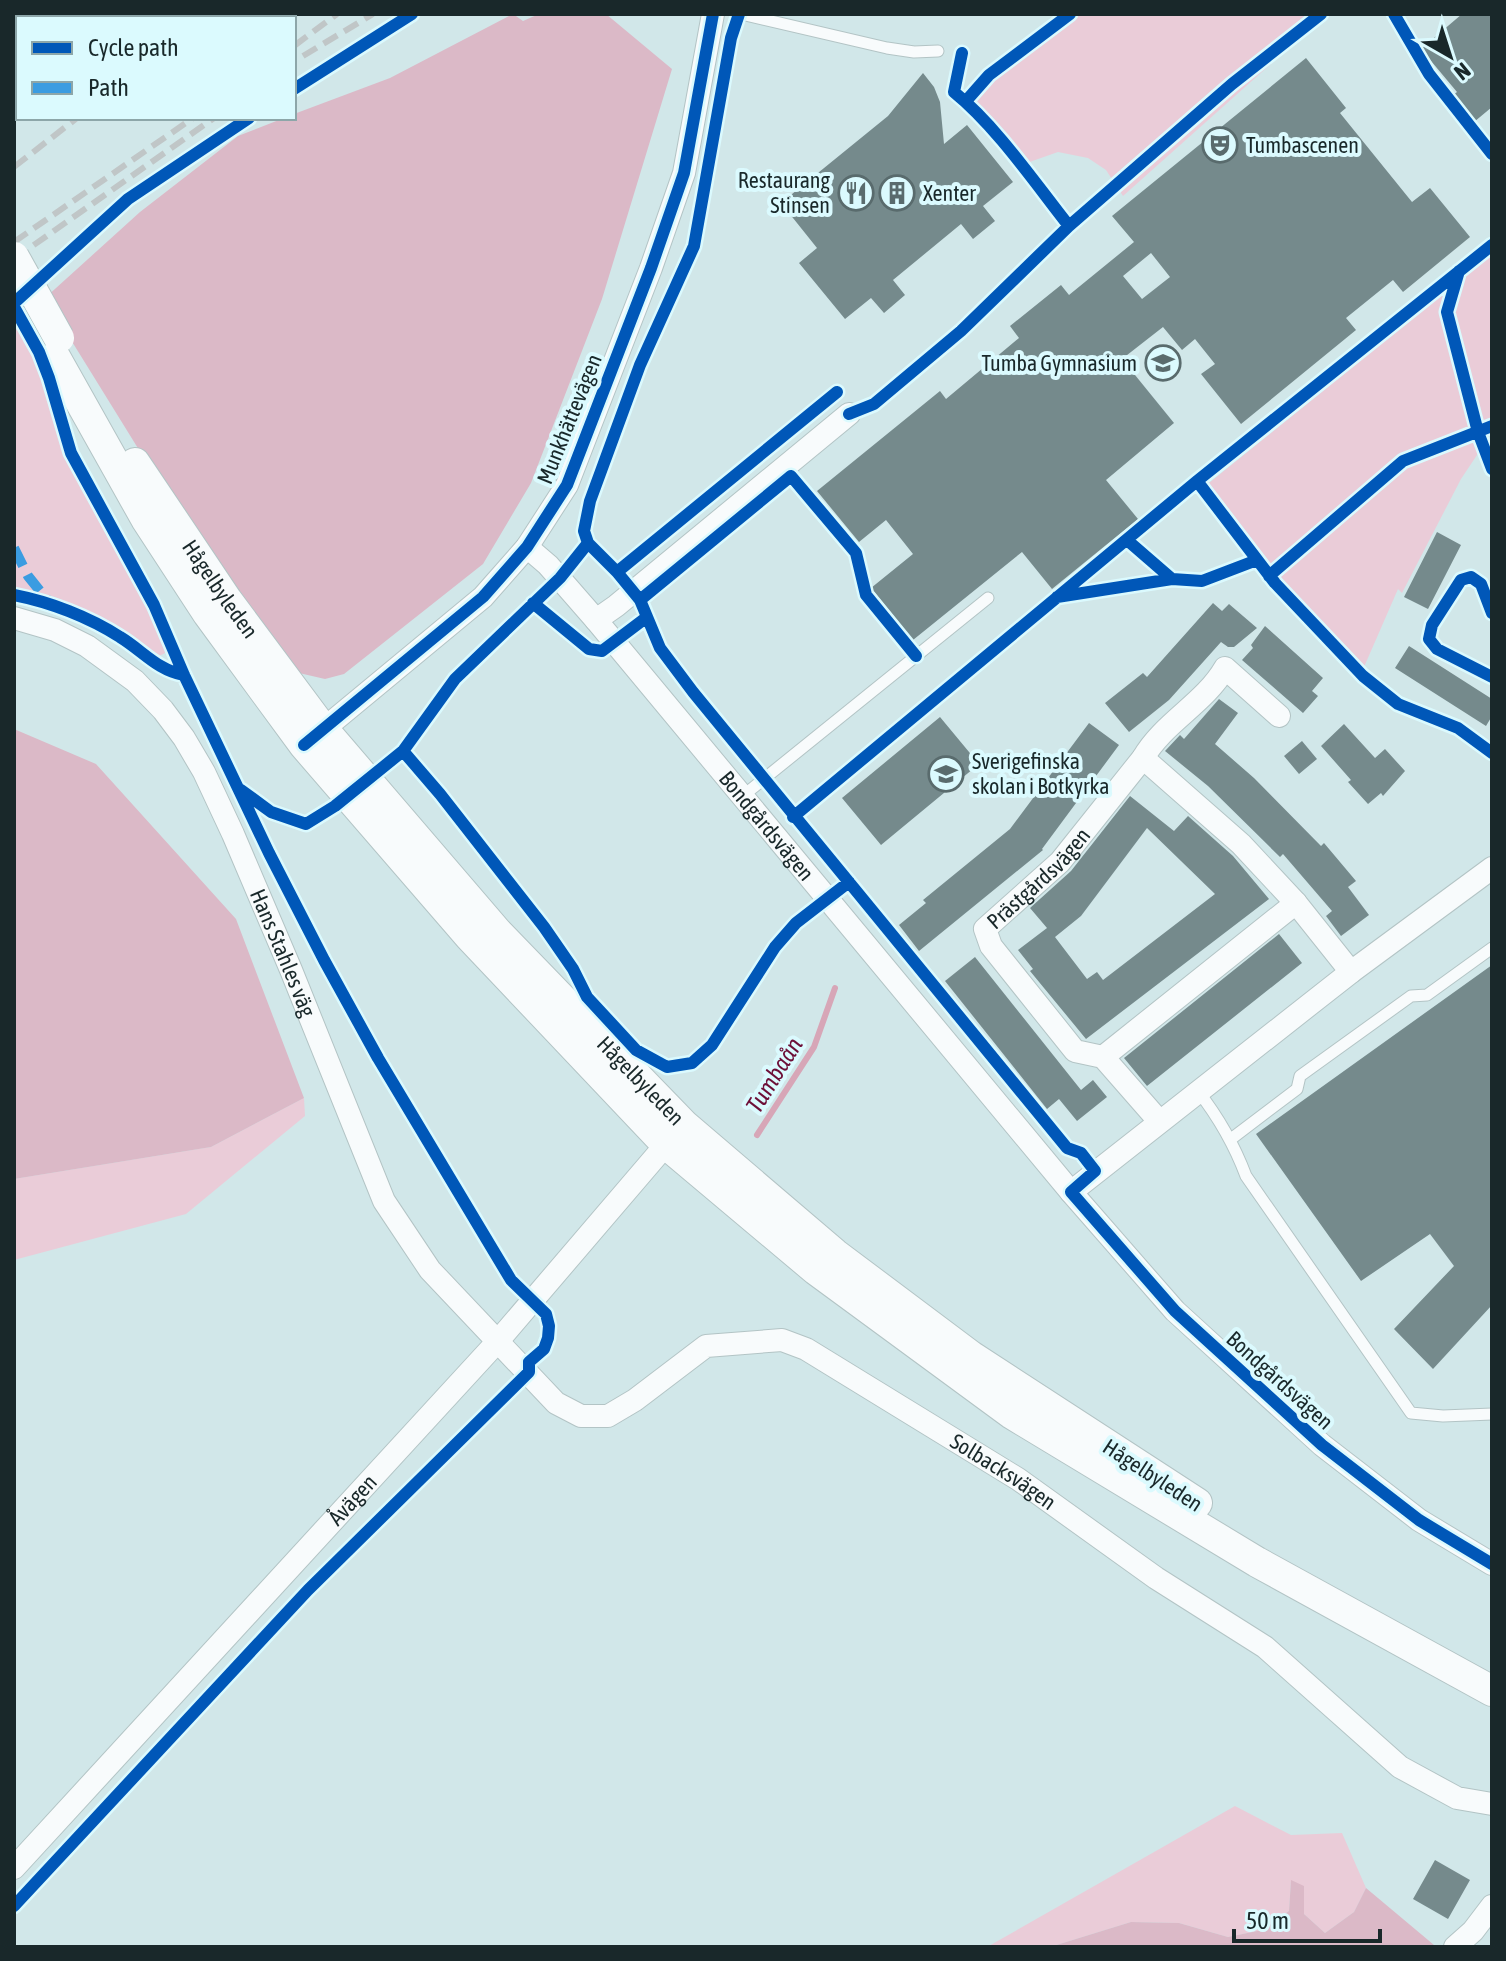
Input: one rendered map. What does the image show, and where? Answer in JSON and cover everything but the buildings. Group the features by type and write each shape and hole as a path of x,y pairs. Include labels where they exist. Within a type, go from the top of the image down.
{"main road":[{"name":"Hågelbyleden","path":"14,257 54,342"},
{"name":"Hågelbyleden","path":"14,284 227,600 314,737 470,937 816,1270 1012,1414 1257,1562 1492,1691"},
{"name":"Hågelbyleden","path":"675,1134 1015,1386 1264,1546 1492,1672"}],"street":[{"name":"Munkhättevägen","path":"314,737 483,597 527,547 567,485 684,173 713,14"},
{"path":"596,620 849,414"},
{"name":"Bondgårdsvägen","path":"527,547 548,565 596,620 1071,1192 1175,1311 1322,1445 1419,1520 1492,1564"},
{"name":"Hans Stahles väg","path":"14,618 55,630 87,646 135,681 184,738 233,834 384,1201 430,1270 498,1341"},
{"name":"Prästgårdsvägen","path":"1159,1121 1103,1057 1075,1051 991,946 985,929 1060,862 1143,758 1153,740 1217,682 1225,668 1279,716"},
{"path":"1143,758 1241,844 1296,903 1351,972"},
{"path":"1071,1192 1351,972 1492,868"},
{"path":"1103,1057 1296,903"},
{"name":"Åvägen","path":"14,1868 498,1341 675,1134"},
{"name":"Solbacksvägen","path":"498,1341 556,1403 581,1416 608,1416 635,1400 706,1346 782,1340 806,1349 1018,1479 1156,1578 1265,1647 1400,1767 1457,1798 1492,1804"},
{"path":"1455,1947 1473,1931 1492,1906"}],"lane":[{"path":"741,14 887,48 914,52 938,51"},
{"path":"744,795 988,598"},
{"path":"1231,1139 1297,1089 1300,1076 1411,996 1427,995 1492,948"},
{"path":"1198,1090 1231,1139 1246,1176 1411,1413 1443,1416 1492,1414"}],"shaded area":[{"path":"513,14 523,21 539,14 606,14 672,69 602,299 531,483 483,564 344,674 325,679 299,673 260,629 157,479 45,298 140,212 238,136 279,120 296,120 296,113 390,78"},
{"path":"1067,14 1327,14 1123,196 1106,170 1088,158 1058,152 1021,165 966,101"},
{"path":"1492,254 1492,422 1472,430 1479,452 1461,479 1402,593 1398,589 1364,667 1258,558 1223,509 1209,483"},
{"path":"16,319 43,372 60,438 164,640 165,653 159,656 147,653 119,631 94,619 54,603 14,593"},
{"path":"14,729 96,764 236,919 304,1098 211,1147 14,1179"},
{"path":"304,1098 305,1116 186,1214 14,1260 14,1179 211,1147"},
{"path":"1235,1806 1291,1835 1342,1833 1366,1888 1354,1912 1325,1933 1304,1914 1304,1887 1291,1881 1289,1911 1262,1930 1228,1937 1179,1923 1131,1922 1050,1947 987,1947"},
{"path":"1291,1880 1304,1886 1304,1914 1325,1933 1354,1912 1366,1888 1434,1945 1050,1947 1131,1922 1179,1923 1228,1937 1262,1930 1289,1911"}],"waterway":[{"name":"Tumbaån","path":"757,1135 814,1047 835,988"}],"railway":[{"path":"296,45 337,14"},
{"path":"303,56 373,14"},
{"path":"14,167 74,120"},
{"path":"14,242 190,120"},
{"path":"14,259 211,120"}],"marked path":[{"path":"14,548 28,576 49,602"}],"cycle path":[{"path":"296,88 412,14"},
{"path":"304,745 483,597 527,547 567,485 651,268 684,173 713,14"},
{"path":"588,543 584,531 590,501 640,365 694,246 731,38 739,14"},
{"path":"966,101 989,75 1070,14"},
{"path":"849,414 874,404 961,331 1069,226 1232,84 1321,14"},
{"path":"1394,14 1429,74 1492,154"},
{"path":"962,53 954,92 1000,138 1069,226"},
{"path":"14,303 128,199 246,120"},
{"path":"793,817 1197,481 1492,245"},
{"path":"1459,271 1447,312 1478,432 1492,469"},
{"path":"14,307 39,352 71,453 154,605 269,853 324,960 378,1058 511,1280 546,1314 549,1326 544,1349 529,1362 529,1372 308,1590 14,1906"},
{"path":"617,572 837,392"},
{"path":"1269,576 1403,461 1492,426"},
{"path":"640,600 791,476 856,553 866,595 916,656"},
{"path":"1197,481 1275,583 1363,676 1398,704 1458,728 1492,753"},
{"path":"1127,540 1172,579 1202,581 1257,560"},
{"path":"241,790 271,812 306,824 335,806 403,751 455,679 560,578 588,543 640,600 660,648 693,692 1067,1148 1081,1153 1095,1171 1071,1192 1175,1311 1322,1445 1419,1520 1492,1564"},
{"path":"1492,613 1481,584 1471,577 1461,580 1432,625 1429,639 1437,649 1492,677"},
{"path":"1057,597 1172,579"},
{"path":"14,595 82,617 120,637 158,664 184,675"},
{"path":"533,603 589,649 602,651 647,617"},
{"path":"403,751 544,927 573,969 587,997 636,1050 667,1067 692,1063 712,1045 775,947 796,923 849,882"}],"place":[{"name":"Tumbascenen","path":"1220,145"},
{"name":"Restaurang Stinsen","path":"856,193"},
{"name":"Xenter","path":"897,193"},
{"name":"Tumba Gymnasium","path":"1163,363"},
{"name":"Sverigefinska skolan i Botkyrka","path":"946,774"}]}
